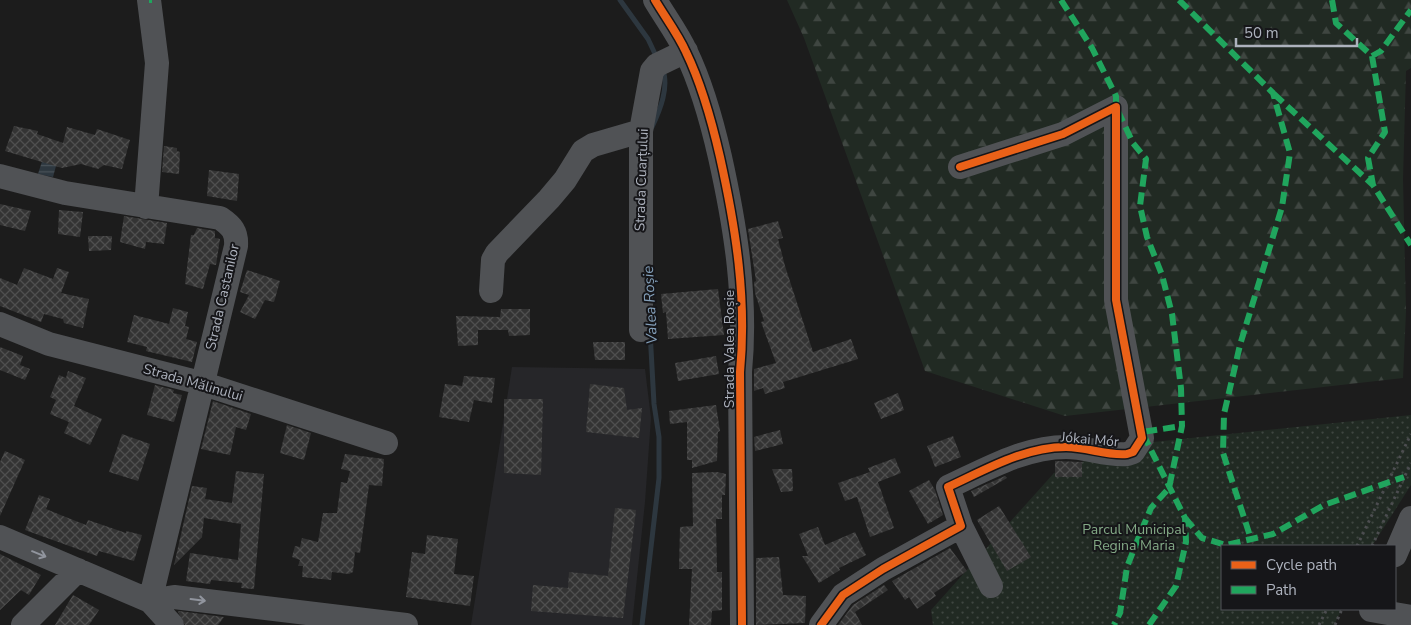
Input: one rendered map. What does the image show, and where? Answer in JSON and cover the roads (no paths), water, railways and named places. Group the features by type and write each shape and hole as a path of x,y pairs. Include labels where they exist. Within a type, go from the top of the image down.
{"street":[{"path":"146,207 157,63 149,0"},
{"name":"Strada Valea Roșie","path":"655,0 686,51 699,84 715,137 730,199 741,272 744,334 740,372 742,625"},
{"name":"Strada Cuarțului","path":"641,330 641,131 652,71 657,64 686,51"},
{"name":"Jókai Mór","path":"960,167 1063,134 1116,107 1116,300 1142,438 1133,452 1127,454 1069,447 1048,448 1012,458 948,487 961,526"},
{"path":"491,291 493,260 497,252 549,199 583,151 593,145 641,131"},
{"name":"Strada Castanilor","path":"0,176 65,193 220,218 231,226 236,236 236,246 201,383 150,601"},
{"name":"Strada Mălinului","path":"0,324 49,344 201,383 386,443"},
{"path":"1396,553 1411,518"},
{"path":"821,625 843,595 877,572 961,526 991,586"},
{"path":"0,537 150,601 172,625"},
{"path":"23,625 78,570"},
{"path":"150,601 174,597 406,625"},
{"path":"1368,614 1411,618"}],"waterway":[{"name":"Valea Roșie","path":"620,0 648,39 657,58"},
{"name":"Valea Roșie","path":"652,127 661,106 664,90 665,82 662,68"},
{"name":"Valea Roșie","path":"642,625 659,478 659,437 654,404 650,331"}],"park label":[{"name":"Parcul Municipal Regina Maria","path":"1134,538"}]}
